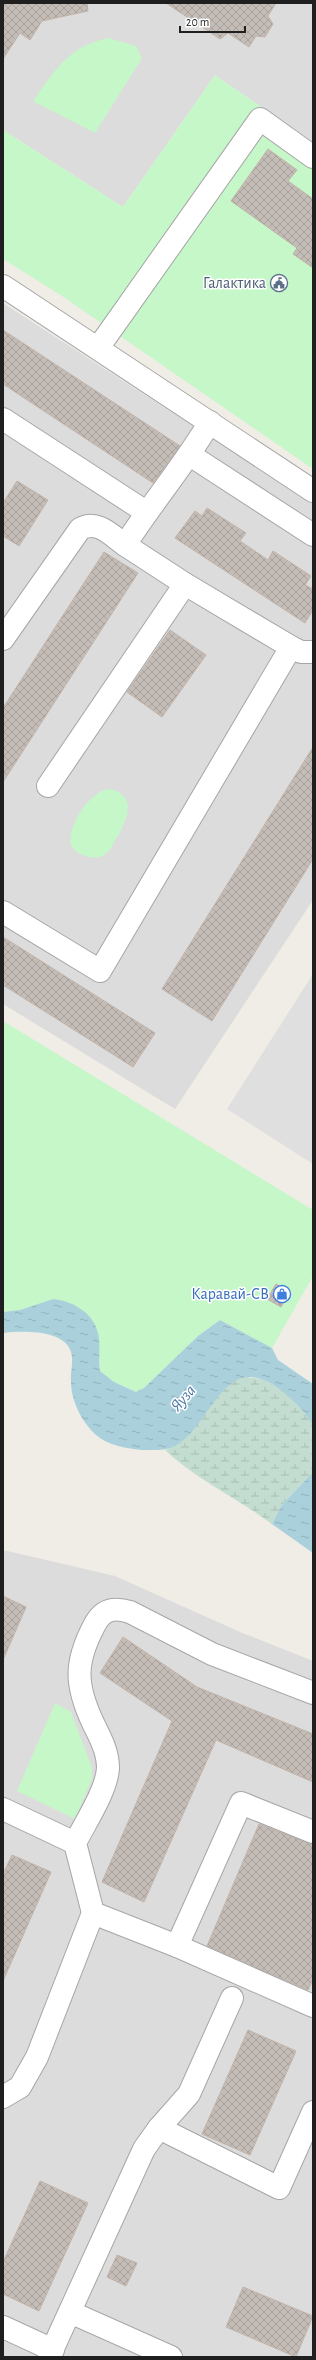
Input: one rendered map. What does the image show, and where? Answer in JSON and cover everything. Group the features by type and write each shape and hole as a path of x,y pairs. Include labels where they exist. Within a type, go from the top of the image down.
{"street":[{"path":"98,348 260,119 313,157"},
{"path":"3,286 312,489"},
{"path":"3,419 146,512"},
{"path":"125,545 146,512 190,455 210,422"},
{"path":"190,455 313,535"},
{"path":"3,639 80,529 93,525 100,527 185,584 291,648 301,652 313,652"},
{"path":"48,786 185,584"},
{"path":"3,912 100,970 291,648"},
{"path":"3,2097 20,2087 36,2057 93,1912 75,1843 105,1783 108,1770 105,1747 84,1699 79,1666 83,1646 98,1618 103,1613 118,1609 130,1612 212,1654 313,1694"},
{"path":"177,1946 241,1803 313,1832"},
{"path":"3,1809 75,1843"},
{"path":"93,1912 177,1946 313,2006"},
{"path":"3,2327 51,2354 144,2149 159,2128 189,2094 232,1998"},
{"path":"159,2128 279,2188 313,2112"},
{"path":"70,2312 171,2357"}],"shaded area":[{"path":"3,3 313,3 313,143 215,75 123,207 3,130"},
{"path":"3,303 313,504 313,900 175,1109 3,1004"},
{"path":"313,974 313,1164 227,1109"},
{"path":"3,1550 115,1576 240,1632 313,1661 313,2357 3,2357"}],"green space":[{"path":"108,38 136,46 142,58 95,133 33,101 56,70 73,53 94,42"},
{"path":"215,75 313,143 313,469 62,296 3,259 3,130 123,207"},
{"path":"108,789 117,791 123,795 126,800 128,806 123,827 107,853 103,856 88,857 78,853 71,846 70,839 72,830 80,812 87,804 101,792"},
{"path":"3,1021 313,1210 313,1276 272,1348 220,1320 198,1336 144,1388 136,1392 114,1382 100,1371 98,1333 53,1299 20,1310 3,1312"},
{"path":"243,1377 263,1379 288,1395 308,1417 313,1425 313,1472 281,1506 272,1524 190,1471 165,1450 177,1444 188,1435 222,1392 232,1383"},
{"path":"55,1703 71,1712 92,1768 92,1779 75,1819 17,1791"}],"water":[{"name":"Яуза","path":"53,1299 74,1305 92,1319 98,1333 100,1371 114,1382 136,1392 144,1388 198,1336 220,1320 272,1348 278,1360 313,1384 313,1425 299,1407 283,1392 270,1383 254,1377 240,1379 228,1387 217,1398 187,1437 171,1448 142,1450 124,1448 107,1442 93,1432 77,1408 72,1391 72,1356 67,1344 51,1335 41,1333 3,1333 3,1312 20,1310"},
{"path":"313,1472 313,1553 272,1524 281,1506"}],"building":[{"path":"3,3 87,3 88,11 42,21 30,40 20,33 3,59"},
{"path":"166,3 276,3 268,16 273,24 265,37 256,36 249,47 228,33 220,39"},
{"path":"268,149 297,170 288,181 313,199 313,268 293,254 297,248 231,201"},
{"path":"3,330 180,446 153,483 3,384"},
{"path":"17,481 48,500 19,546 3,536 3,503"},
{"path":"207,508 246,533 240,541 268,560 273,551 311,576 305,585 313,589 313,610 305,623 175,538 195,511 202,516"},
{"path":"104,552 138,573 3,782 3,708"},
{"path":"170,630 206,655 162,717 127,692"},
{"path":"313,747 313,859 212,1021 162,989"},
{"path":"3,937 155,1033 133,1067 3,985"},
{"path":"276,1284 290,1292 281,1307 267,1299"},
{"path":"3,1596 26,1607 3,1660"},
{"path":"123,1637 197,1687 313,1734 313,1782 216,1740 144,1902 102,1882 172,1721 100,1673"},
{"path":"259,1824 313,1845 313,1979 308,1990 207,1946"},
{"path":"12,1855 51,1872 3,1981 3,1874"},
{"path":"248,2030 296,2051 250,2155 202,2134"},
{"path":"40,2181 88,2203 39,2311 3,2294 3,2262"},
{"path":"117,2255 137,2263 126,2286 107,2277"},
{"path":"243,2287 313,2316 296,2357 226,2327"}],"place":[{"name":"Галактика","path":"279,283"},
{"name":"Каравай-СВ","path":"282,1294"}]}
